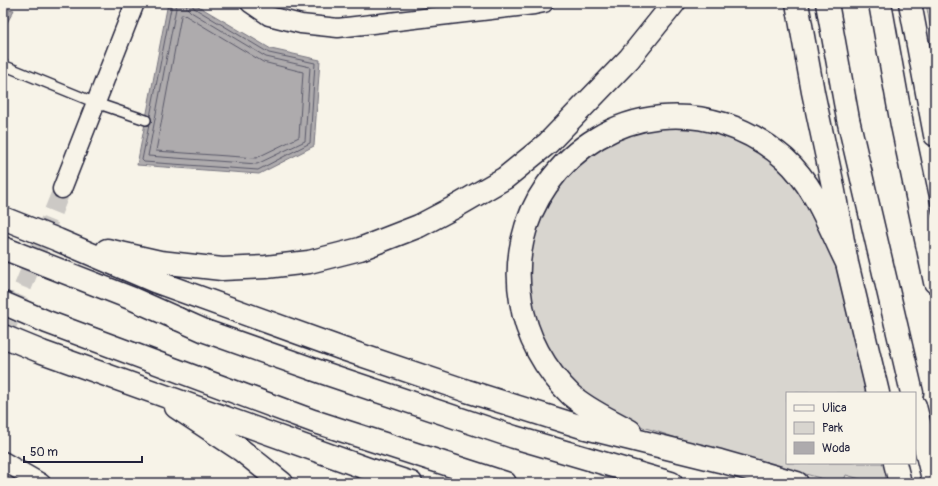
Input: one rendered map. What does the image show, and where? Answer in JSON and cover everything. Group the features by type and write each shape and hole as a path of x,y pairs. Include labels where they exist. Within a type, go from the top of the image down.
{"main road":[{"path":"58,240 160,262 222,268 266,267 308,262 367,246 419,226 505,178 548,143 629,59 674,3"},
{"path":"797,3 813,92 833,186 846,263 878,392"},
{"path":"827,3 848,119 893,317 912,392"},
{"path":"880,3 902,125 935,282"},
{"path":"910,3 935,135"},
{"path":"656,446 589,408 572,395 557,379 540,356 526,325 519,290 518,270 524,233 529,217 542,191 565,162 578,150 607,132 639,121 667,116 683,116 720,122 740,129 785,159 801,176 813,194 846,263"},
{"path":"3,218 154,281 336,346 467,390 575,424 656,446 720,461 797,483"},
{"path":"3,248 133,299 205,331 321,372 514,437 671,483"},
{"path":"3,303 47,322 313,420 505,483"},
{"path":"3,336 42,352 371,470 412,483"},
{"path":"152,391 213,433 241,450 282,483"},
{"path":"916,410 934,483"},
{"path":"895,464 900,483"}],"street":[{"path":"62,189 135,3"},
{"path":"250,3 269,16 301,24 338,28 544,3"},
{"path":"3,461 42,483"}],"lane":[{"path":"3,65 96,103 146,120"}],"green space":[{"path":"926,3 935,3 935,53"},
{"path":"685,125 744,140 794,180 827,241 837,270 867,392 786,392 786,464 884,464 889,483 874,483 846,475 843,483 838,483 686,441 643,427 621,416 580,390 552,359 530,310 529,246 547,199 586,155 640,129"}],"water":[{"path":"168,3 193,3 271,49 320,60 314,146 259,174 137,165"},
{"path":"3,8 14,10 3,30"}],"tunnel":[{"path":"3,337 62,189"}]}
